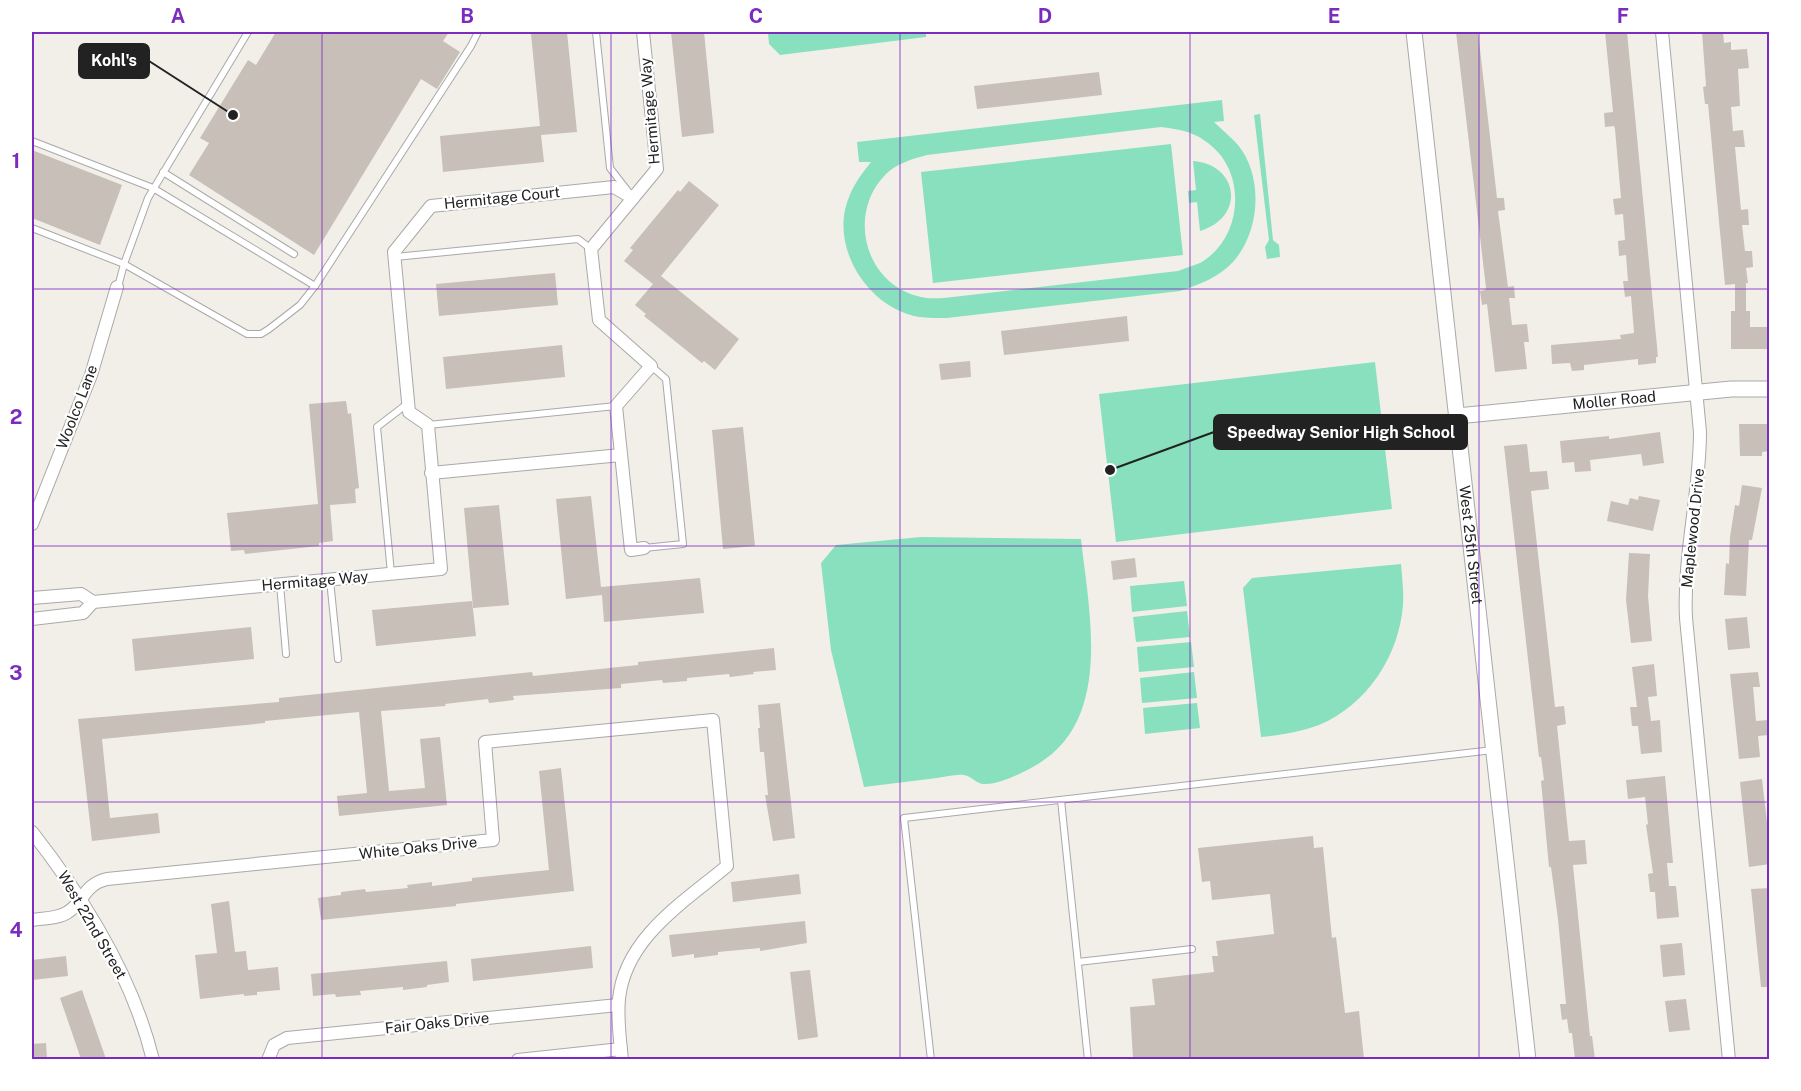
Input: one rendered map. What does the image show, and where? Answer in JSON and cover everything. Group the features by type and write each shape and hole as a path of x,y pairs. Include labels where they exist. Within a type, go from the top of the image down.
{"street":[{"name":"Hermitage Way","path":"591,249 657,169 643,32"},
{"name":"West 25th Street","path":"1414,32 1528,1059"},
{"name":"Maplewood Drive","path":"1662,32 1697,393 1700,460 1687,568 1686,618 1729,1059"},
{"name":"Hermitage Court","path":"395,257 394,252 431,206 614,187 633,198"},
{"path":"591,249 599,320 651,366 616,406 631,549 644,548"},
{"path":"395,257 409,412 428,425"},
{"name":"Woolco Lane","path":"32,524 91,375 117,287"},
{"name":"Moller Road","path":"1457,416 1739,389 1770,389"},
{"name":"Hermitage Way","path":"32,598 81,594 93,602 441,569 428,425"},
{"path":"431,473 621,455"},
{"name":"Hermitage Way","path":"32,619 83,613 93,602"},
{"name":"White Oaks Drive","path":"32,920 67,914 85,891 106,879 493,840 485,742 713,720 727,866 643,939 626,970 618,1005"},
{"name":"West 22nd Street","path":"32,832 81,899 122,976 153,1059"},
{"path":"518,1059 621,1054 618,1005"},
{"name":"Fair Oaks Drive","path":"268,1059 274,1045 287,1038 618,1005"}],"lane":[{"path":"117,287 139,217 153,188 248,32"},
{"path":"32,228 124,264 247,334 261,334 300,305 315,286 478,32"},
{"path":"596,32 610,168 633,198"},
{"path":"32,141 153,188 315,286"},
{"path":"163,172 294,254"},
{"path":"395,257 578,239 591,249"},
{"path":"644,548 683,544 666,379 651,366"},
{"path":"391,574 377,427 408,402"},
{"path":"428,425 616,406"},
{"path":"330,580 338,659"},
{"path":"280,584 286,654"},
{"path":"931,1059 904,818 1494,750"},
{"path":"1060,800 1088,1059"},
{"path":"1078,962 1192,949"}],"green space":[{"path":"768,32 926,32 926,37 780,55 769,44"},
{"path":"1222,100 1224,121 1214,122 1238,145 1252,173 1255,188 1253,220 1242,250 1227,268 1202,283 1180,291 947,318 919,317 902,312 871,291 851,260 845,242 843,224 846,206 856,182 871,162 859,162 857,142","holes":["1161,127 1190,133 1205,141 1219,153 1229,168 1234,185 1235,203 1232,221 1215,252 1200,263 1178,271 944,298 921,297 902,290 886,278 875,263 868,246 865,227 867,208 874,190 886,174 900,164 927,155"]},
{"path":"1260,114 1273,240 1279,245 1280,257 1267,259 1265,247 1269,240 1254,115"},
{"path":"1171,144 1183,255 933,283 921,172"},
{"path":"1193,161 1209,165 1220,172 1228,181 1231,193 1230,204 1224,215 1215,224 1200,231 1197,202 1189,203 1188,191 1196,190"},
{"path":"1375,362 1392,509 1116,542 1099,394"},
{"path":"921,537 1081,539 1091,633 1086,696 1075,724 1058,749 1031,768 1002,781 981,784 967,776 958,775 864,787 831,650 821,563 836,545"},
{"path":"1401,564 1403,600 1400,624 1387,660 1378,677 1366,692 1352,705 1319,725 1305,730 1261,737 1243,588 1252,578"},
{"path":"1184,581 1187,606 1132,612 1130,586"},
{"path":"1187,611 1190,637 1136,642 1133,617"},
{"path":"1191,642 1194,667 1139,672 1137,647"},
{"path":"1194,672 1197,698 1142,703 1140,678"},
{"path":"1197,703 1200,728 1145,734 1143,708"}],"building":[{"path":"276,32 449,32 443,41 460,52 437,89 421,79 314,255 189,175 209,143 200,138 248,60 256,65"},
{"path":"567,32 577,132 541,135 544,162 443,172 440,136 540,126 531,34"},
{"path":"671,32 704,32 714,133 682,137"},
{"path":"1456,32 1478,32 1497,198 1504,198 1505,210 1498,211 1508,287 1514,286 1515,298 1509,298 1512,325 1527,324 1529,342 1524,342 1527,369 1495,372 1487,304 1482,305 1480,291 1486,288"},
{"path":"1605,32 1627,32 1658,357 1656,357 1656,363 1638,365 1638,359 1584,365 1584,370 1572,371 1570,363 1552,364 1551,345 1621,339 1620,335 1634,333 1631,296 1625,297 1623,281 1628,281 1626,255 1619,256 1618,241 1625,240 1623,214 1615,215 1613,199 1621,198 1615,129 1614,126 1605,127 1604,113 1613,112"},
{"path":"1702,32 1723,32 1724,43 1731,42 1731,50 1747,49 1749,68 1738,69 1740,106 1731,107 1733,131 1743,130 1745,147 1735,147 1741,210 1748,209 1749,225 1742,225 1745,251 1752,251 1753,267 1746,268 1748,283 1746,283 1746,311 1750,311 1750,327 1770,327 1770,349 1731,349 1731,311 1735,311 1735,284 1725,285 1708,104 1705,104 1703,87 1706,86"},
{"path":"1099,72 1102,95 977,109 974,86"},
{"path":"32,150 122,185 100,245 32,218"},
{"path":"689,181 719,205 661,276 739,339 715,370 704,361 702,363 644,316 646,314 635,305 653,284 624,261 633,250 630,248 678,190 680,192"},
{"path":"555,273 558,305 439,316 436,284"},
{"path":"1127,316 1129,341 1004,355 1001,331"},
{"path":"562,345 565,377 446,389 443,357"},
{"path":"970,361 971,377 941,380 939,364"},
{"path":"346,401 348,414 351,413 359,488 355,489 356,503 330,505 333,541 319,543 319,546 245,554 244,550 231,551 227,513 318,504 309,404"},
{"path":"1739,424 1767,424 1767,432 1770,432 1770,451 1762,452 1762,456 1740,456"},
{"path":"743,427 755,546 723,549 712,430"},
{"path":"1660,432 1664,463 1643,466 1641,454 1590,460 1591,471 1575,472 1574,462 1562,463 1560,441 1609,436 1609,439"},
{"path":"1527,444 1530,472 1547,471 1549,489 1531,491 1555,707 1564,706 1566,724 1557,726 1569,841 1585,840 1587,864 1573,865 1590,1036 1592,1036 1595,1059 1575,1059 1572,1033 1569,1033 1567,1019 1562,1020 1560,1004 1566,1004 1558,919 1551,867 1549,867 1541,781 1544,780 1541,757 1539,757 1504,446"},
{"path":"1742,485 1762,488 1752,540 1749,540 1746,596 1724,595 1726,563 1729,564 1735,505 1739,506"},
{"path":"591,496 601,587 700,578 704,613 604,622 602,595 566,599 556,499"},
{"path":"1639,496 1660,500 1653,531 1607,521 1611,501 1628,505 1630,498 1638,500"},
{"path":"499,505 509,605 473,608 464,508"},
{"path":"1629,553 1650,554 1648,596 1652,641 1631,643 1626,600"},
{"path":"1135,558 1137,577 1113,580 1111,561"},
{"path":"472,601 476,636 376,646 372,610"},
{"path":"1747,617 1750,648 1728,650 1725,619"},
{"path":"251,627 254,659 135,671 132,639"},
{"path":"774,648 776,670 753,672 754,674 687,678 687,681 663,683 662,680 621,684 621,688 513,696 514,700 489,703 488,699 445,704 446,706 381,711 389,791 425,788 420,739 440,737 447,805 339,816 337,796 367,793 359,712 102,739 110,818 158,813 160,833 92,841 78,719 279,702 279,698 532,672 533,676"},
{"path":"1654,664 1657,696 1648,697 1651,721 1660,720 1662,752 1641,754 1638,726 1632,726 1630,707 1637,707 1632,667"},
{"path":"1758,672 1760,687 1753,687 1756,721 1768,720 1769,735 1758,736 1760,757 1739,759 1730,674"},
{"path":"780,703 795,838 773,841 765,795 768,795 764,752 760,752 758,705"},
{"path":"561,768 574,891 321,920 318,898 341,895 341,892 408,888 407,885 432,882 432,886 472,881 472,878 549,870 539,771"},
{"path":"1665,776 1673,863 1667,863 1669,886 1676,886 1679,917 1657,919 1655,892 1650,892 1648,874 1653,873 1646,825 1648,824 1645,797 1628,799 1626,780"},
{"path":"1762,779 1767,822 1769,822 1770,864 1749,867 1740,782"},
{"path":"1313,836 1314,848 1323,847 1332,938 1336,937 1345,1013 1359,1011 1364,1059 1133,1059 1130,1007 1155,1005 1152,979 1214,972 1212,956 1218,956 1216,941 1274,934 1270,894 1212,900 1210,881 1202,882 1198,848"},
{"path":"799,874 801,894 733,902 731,882"},
{"path":"1770,888 1770,987 1761,987 1751,889"},
{"path":"229,901 235,952 246,951 248,970 278,967 280,990 257,992 257,995 244,996 244,994 200,999 195,955 217,953 211,904"},
{"path":"805,921 807,943 760,951 760,948 718,952 718,955 694,958 694,954 672,957 669,935"},
{"path":"1682,943 1685,975 1663,977 1660,945"},
{"path":"591,946 593,968 473,981 471,959"},
{"path":"66,956 68,976 32,980 32,960"},
{"path":"447,961 449,982 403,990 403,987 360,991 361,995 313,996 311,974"},
{"path":"810,970 818,1037 798,1040 790,972"},
{"path":"82,990 106,1059 81,1059 60,998"},
{"path":"1686,999 1690,1030 1669,1032 1665,1001"},
{"path":"46,1043 47,1059 32,1059 32,1044"}],"place":[{"name":"Kohl's","path":"233,115"},
{"name":"Speedway Senior High School","path":"1110,470"}]}
